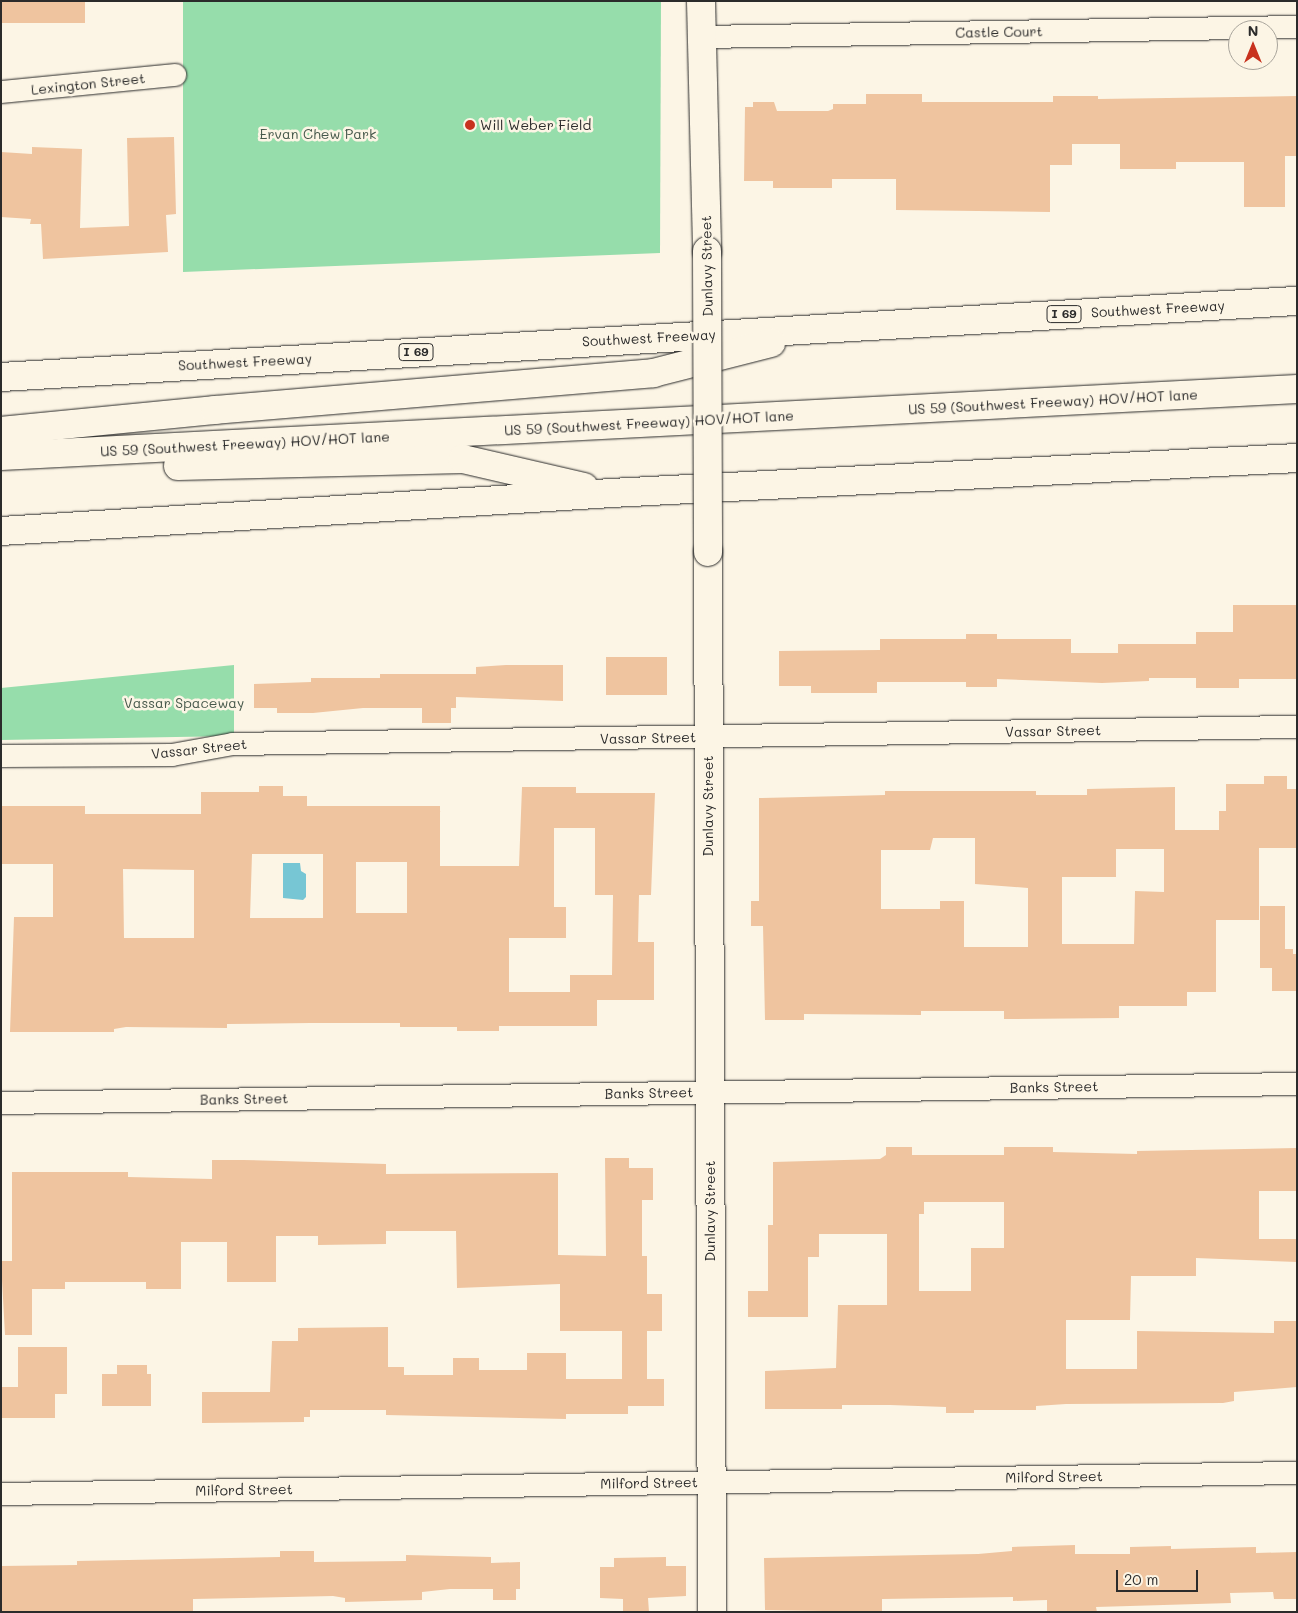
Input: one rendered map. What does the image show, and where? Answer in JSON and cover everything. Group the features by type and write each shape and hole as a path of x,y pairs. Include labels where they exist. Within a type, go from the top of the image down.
{"main road":[{"name":"Dunlavy Street","path":"701,1 707,251 712,1612"},
{"name":"Southwest Freeway","path":"1,377 1297,301"},
{"path":"1,432 215,410 653,373 830,327"},
{"name":"US 59 (Southwest Freeway) HOV/HOT lane","path":"1,456 1297,389"},
{"path":"1,531 610,493 1297,458"},
{"path":"1,470 463,459 610,493"}],"street":[{"name":"Castle Court","path":"702,37 1297,27"},
{"name":"Lexington Street","path":"1,92 175,75"},
{"name":"Vassar Street","path":"1,756 172,755 233,744 1297,727"},
{"name":"Banks Street","path":"1,1103 1297,1084"},
{"name":"Milford Street","path":"1,1494 1297,1473"}],"green space":[{"name":"Ervan Chew Park","path":"183,1 661,1 660,253 183,272"},
{"name":"Vassar Spaceway","path":"234,665 234,736 1,740 1,688"}],"water":[{"path":"283,863 300,863 301,871 306,874 306,897 303,900 283,898"}],"building":[{"path":"1,1 85,1 85,23 1,23"},
{"path":"866,94 922,94 922,102 1053,102 1053,96 1098,96 1098,99 1297,96 1297,156 1285,156 1285,207 1244,207 1244,162 1176,162 1176,169 1120,169 1120,144 1072,144 1072,165 1050,165 1050,212 896,210 896,179 832,179 832,188 773,188 773,181 744,181 745,107 753,107 753,102 774,102 777,111 828,111 833,109 833,104 866,104"},
{"path":"174,137 176,214 166,215 168,252 43,259 41,224 30,224 31,219 1,217 1,152 32,154 32,147 82,149 80,228 129,226 127,138"},
{"path":"1233,605 1297,605 1297,679 1239,679 1239,688 1196,688 1196,678 1149,678 1149,681 1102,683 997,679 997,687 966,687 966,682 877,682 877,693 811,693 811,686 779,686 779,651 880,650 880,639 966,639 966,634 997,634 997,639 1071,639 1071,653 1118,653 1118,644 1196,644 1196,632 1233,632"},
{"path":"606,657 667,657 667,695 606,695"},
{"path":"563,665 563,701 456,697 456,708 451,708 451,723 422,723 422,708 363,708 313,713 277,713 277,708 254,708 254,684 311,682 311,678 380,678 380,674 476,674 476,667"},
{"path":"1264,776 1287,776 1287,789 1297,789 1297,848 1259,848 1259,920 1216,920 1216,992 1187,992 1187,1006 1119,1006 1119,1018 1004,1019 1004,1011 921,1011 921,1015 804,1014 804,1020 765,1020 763,926 751,926 751,901 759,901 759,798 885,795 885,791 1036,791 1036,795 1087,795 1087,789 1175,787 1175,830 1219,830 1219,811 1226,811 1226,784 1264,784","holes":["933,838 975,838 975,884 1028,888 1028,947 964,947 964,901 940,901 940,909 881,909 881,850 930,850","1116,849 1164,849 1164,892 1135,891 1134,944 1062,944 1062,877 1116,877"]},
{"path":"259,786 283,786 283,796 307,796 307,806 440,806 440,866 519,866 522,787 576,787 576,793 655,793 651,895 639,895 638,942 654,942 654,1000 597,1000 597,1026 499,1026 499,1031 457,1031 457,1027 400,1027 400,1023 310,1023 227,1024 227,1028 126,1027 114,1029 114,1032 10,1032 14,917 53,917 53,864 1,864 1,806 85,806 85,814 201,814 201,792 259,792","holes":["554,828 595,828 595,895 613,895 612,975 570,975 570,992 509,992 509,938 566,938 566,907 554,907","252,854 323,854 323,918 250,918","356,862 407,862 407,913 356,913","123,869 194,870 194,938 124,938"]},
{"path":"1260,906 1285,906 1285,949 1293,949 1293,954 1297,954 1297,991 1272,991 1272,968 1260,968"},
{"path":"886,1147 912,1147 912,1155 1004,1155 1004,1147 1053,1147 1053,1152 1137,1154 1137,1151 1297,1148 1297,1191 1259,1191 1259,1239 1297,1239 1297,1262 1196,1258 1196,1276 1131,1276 1130,1320 1066,1320 1066,1369 1137,1369 1137,1331 1274,1333 1274,1321 1297,1321 1297,1387 1234,1392 1234,1401 1223,1403 1066,1404 1036,1406 1036,1410 974,1410 974,1413 946,1413 946,1407 890,1405 842,1405 842,1409 765,1409 765,1371 836,1368 838,1305 887,1305 887,1234 819,1234 819,1257 808,1257 808,1317 748,1317 748,1291 768,1291 768,1225 773,1225 773,1162 880,1159 886,1155","holes":["924,1202 1004,1202 1004,1248 971,1248 971,1291 919,1291 919,1214 924,1214"]},
{"path":"605,1158 629,1158 629,1168 653,1168 653,1200 642,1200 642,1256 647,1256 647,1294 662,1294 662,1331 647,1331 647,1379 664,1379 664,1406 628,1406 628,1414 566,1414 566,1419 386,1415 386,1410 310,1410 310,1417 304,1417 304,1422 202,1423 202,1392 270,1392 272,1341 298,1341 298,1328 388,1327 388,1367 404,1367 404,1375 453,1375 453,1358 479,1358 479,1370 527,1370 527,1353 566,1353 566,1379 622,1379 622,1331 560,1331 560,1284 457,1288 456,1231 386,1231 386,1244 318,1245 318,1236 276,1236 276,1282 227,1282 227,1242 181,1242 181,1289 146,1289 146,1282 65,1282 65,1289 32,1289 32,1335 5,1335 1,1261 12,1261 12,1172 128,1172 128,1177 212,1179 212,1160 243,1160 386,1164 386,1174 558,1173 558,1255 606,1256"},
{"path":"18,1347 67,1347 67,1394 55,1394 55,1418 1,1418 1,1387 18,1387"},
{"path":"117,1365 147,1365 147,1374 151,1374 151,1406 102,1406 102,1374 117,1374"},
{"path":"1075,1545 1075,1554 1130,1554 1130,1547 1171,1546 1171,1549 1256,1547 1256,1553 1297,1552 1297,1599 1274,1599 1273,1592 1230,1593 1231,1603 1096,1607 1097,1612 1047,1612 1047,1600 1013,1601 1013,1597 882,1599 882,1612 765,1610 764,1558 978,1554 1012,1551 1012,1547"},
{"path":"280,1551 314,1551 314,1562 406,1561 406,1555 491,1557 491,1563 520,1562 520,1589 516,1589 516,1600 493,1600 493,1589 450,1589 422,1592 422,1600 345,1602 345,1598 333,1596 193,1599 193,1612 1,1612 1,1566 77,1565 77,1561 280,1557"},
{"path":"666,1557 666,1566 686,1566 686,1596 648,1598 649,1612 623,1612 623,1599 600,1598 600,1567 614,1567 614,1558"}],"place":[{"name":"Will Weber Field","path":"470,125"}]}
